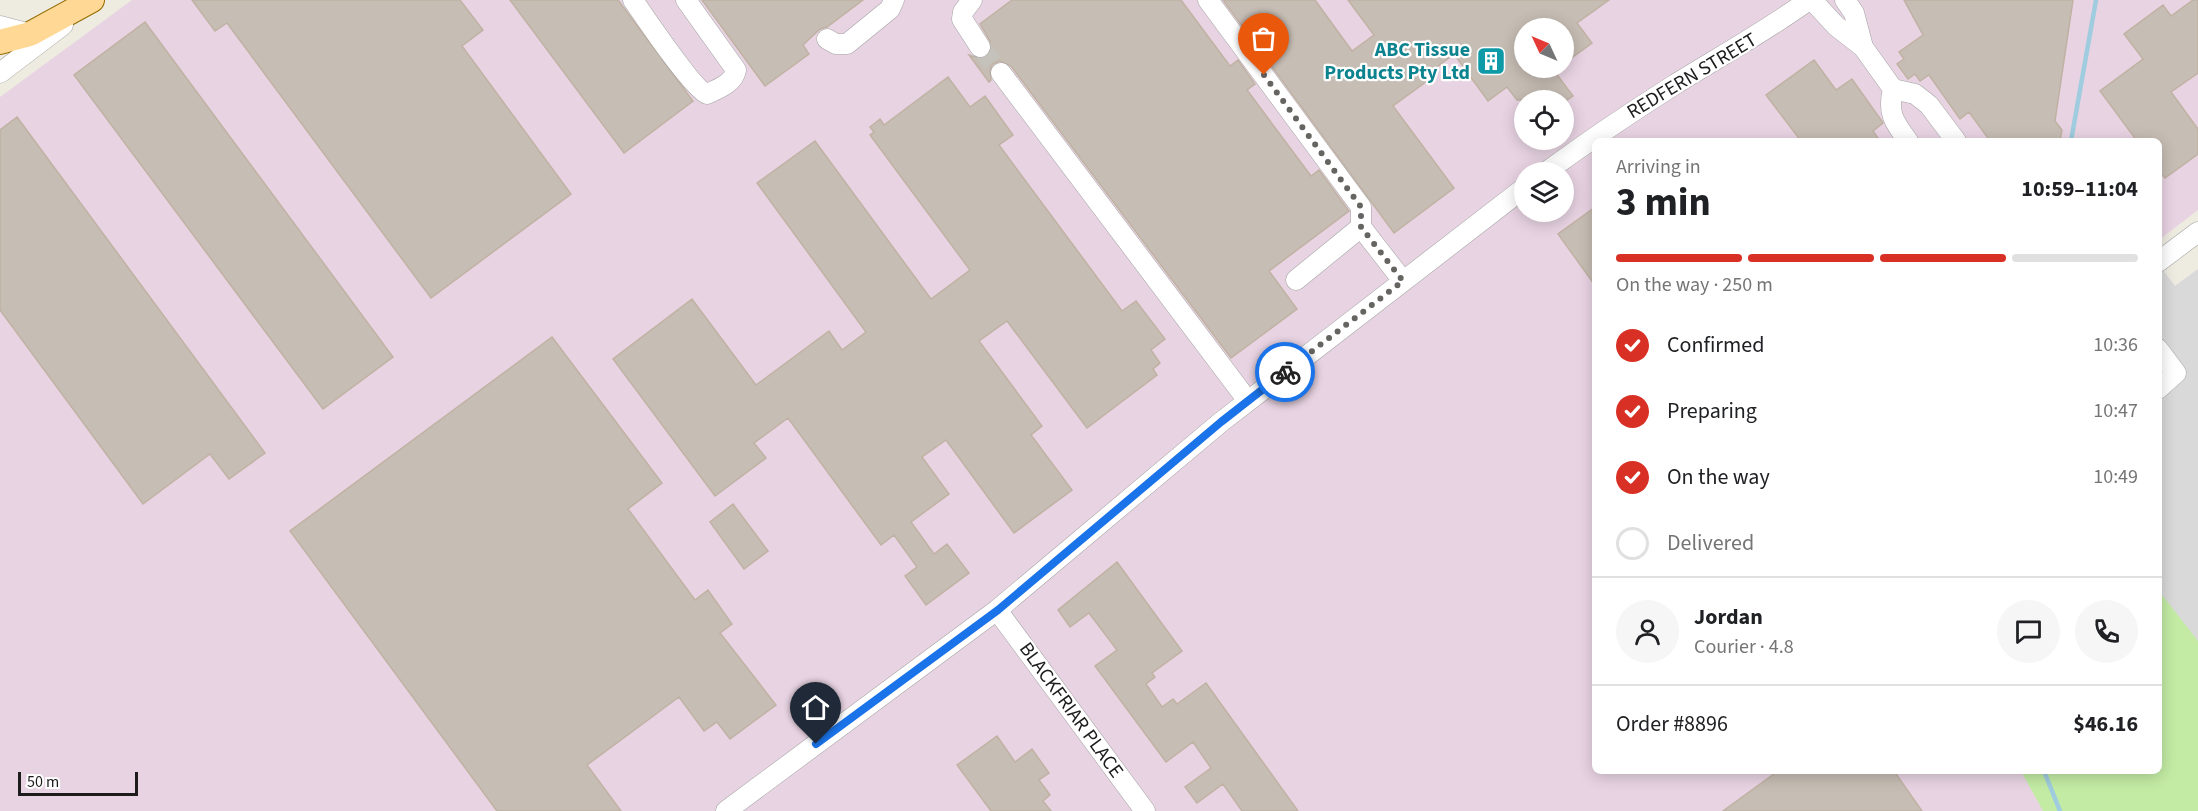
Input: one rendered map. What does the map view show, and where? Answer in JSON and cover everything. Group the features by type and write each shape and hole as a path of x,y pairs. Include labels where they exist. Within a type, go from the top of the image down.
{"main road":[{"path":"0,42 30,34 94,0"}],"street":[{"path":"0,73 94,0"},
{"path":"633,0 701,92 707,94 731,80 736,75 736,70 686,0"},
{"path":"827,39 837,44 847,44 890,9 894,0"},
{"path":"972,0 963,12 963,19 981,47"},
{"path":"1208,0 1361,207 1361,227 1403,281"},
{"path":"1810,0 1836,26 1863,47 1893,89 1915,94 1929,105 1954,138"},
{"name":"REDFERN STREET","path":"1593,138 1675,84 1767,31 1810,0"},
{"path":"1845,0 1854,13 1863,47"},
{"path":"0,26 30,34"},
{"path":"1001,73 1248,401"},
{"path":"1893,89 1889,105 1894,123 1906,138"},
{"name":"REDFERN STREET","path":"1560,162 1592,139"},
{"path":"726,811 998,610 1248,401 1514,197"},
{"path":"1296,280 1361,227"},
{"path":"2162,259 2198,232"},
{"path":"2162,354 2176,373 2162,385"},
{"name":"BLACKFRIAR PLACE","path":"998,610 1145,811"}],"shaded area":[{"path":"132,0 2198,0 2198,210 2162,238 2162,138 1592,138 1592,774 2029,774 2043,811 0,811 0,97"},
{"path":"2162,269 2175,286 2198,269 2198,644 2162,614"}],"green space":[{"path":"2162,595 2198,641 2198,811 2043,811 2023,774 2162,774"}],"building":[{"path":"192,0 460,0 483,30 462,46 571,194 431,298 227,23 215,31"},
{"path":"510,0 618,0 693,101 624,153"},
{"path":"702,0 863,0 827,27 820,29 803,45 809,54 765,86"},
{"path":"1012,0 1181,0 1230,66 1238,60 1255,84 1247,90 1311,176 1319,170 1349,211 1269,271 1297,309 1231,358 1011,66 1000,61 993,64 990,69 991,80 989,82 969,55 981,59 990,53 990,41 980,24"},
{"name":"ABC Tissue Products Pty Ltd","path":"1223,0 1315,0 1352,51 1374,35 1348,0 1609,0 1577,23 1592,43 1574,56 1574,18 1514,18 1514,78 1560,78 1568,90 1514,90 1514,96 1507,87 1488,101 1454,54 1424,77 1427,81 1393,106 1454,188 1394,233"},
{"path":"1904,0 2073,0 2055,121 2062,130 2061,138 1988,138 1969,112 1960,119 1929,75 1920,81 1915,74 1908,79 1897,64 1904,59 1899,52 1923,35"},
{"path":"2193,0 2198,0 2198,73 2171,92 2198,129 2198,154 2165,178 2162,175 2162,138 2135,138 2100,91 2143,59 2124,34 2163,5 2171,16"},
{"path":"145,22 393,357 323,409 74,75"},
{"path":"1814,60 1836,90 1852,79 1883,123 1873,131 1878,138 1799,138 1766,95"},
{"path":"948,77 970,107 985,96 1013,135 999,145 1122,311 1136,301 1165,339 1151,350 1160,363 1153,369 1157,375 1087,428 1007,321 979,341 1042,426 1031,435 1072,490 1014,533 946,440 922,457 949,494 911,522 934,554 947,544 969,573 926,605 905,576 917,567 894,535 881,545 788,418 754,443 766,458 715,496 613,359 692,299 756,385 829,331 842,350 866,332 757,183 815,141 931,299 970,270 870,135 874,132 870,127 880,119 884,125"},
{"path":"17,117 265,453 229,479 210,454 143,504 0,310 0,130"},
{"path":"1592,209 1592,281 1558,234"},
{"path":"552,337 662,483 628,509 695,600 708,590 732,624 720,633 776,705 730,739 717,722 704,731 679,697 587,765 621,811 497,811 290,531"},
{"path":"733,504 768,551 744,569 710,522"},
{"path":"1117,562 1182,651 1152,673 1155,677 1146,684 1162,707 1173,699 1177,704 1206,683 1298,811 1242,811 1223,784 1197,803 1185,787 1211,768 1193,742 1166,762 1095,666 1117,650 1089,613 1070,627 1058,610"},
{"path":"997,736 1015,762 1032,749 1049,773 1039,780 1050,795 1043,801 1051,811 991,811 957,765"},
{"path":"1774,774 1896,774 1922,811 1723,811"}],"waterway":[{"path":"2072,138 2096,0"},
{"path":"2045,774 2060,811"}],"tunnel":[{"path":"980,47 1001,73"}],"way so far":[{"path":"1264,75 1361,207 1361,227 1403,281 1285,372"}],"place":[{"name":"ABC Tissue Products Pty Ltd","path":"1491,61"}],"route":[{"path":"816,744 998,610 1221,422 1285,372"}]}
